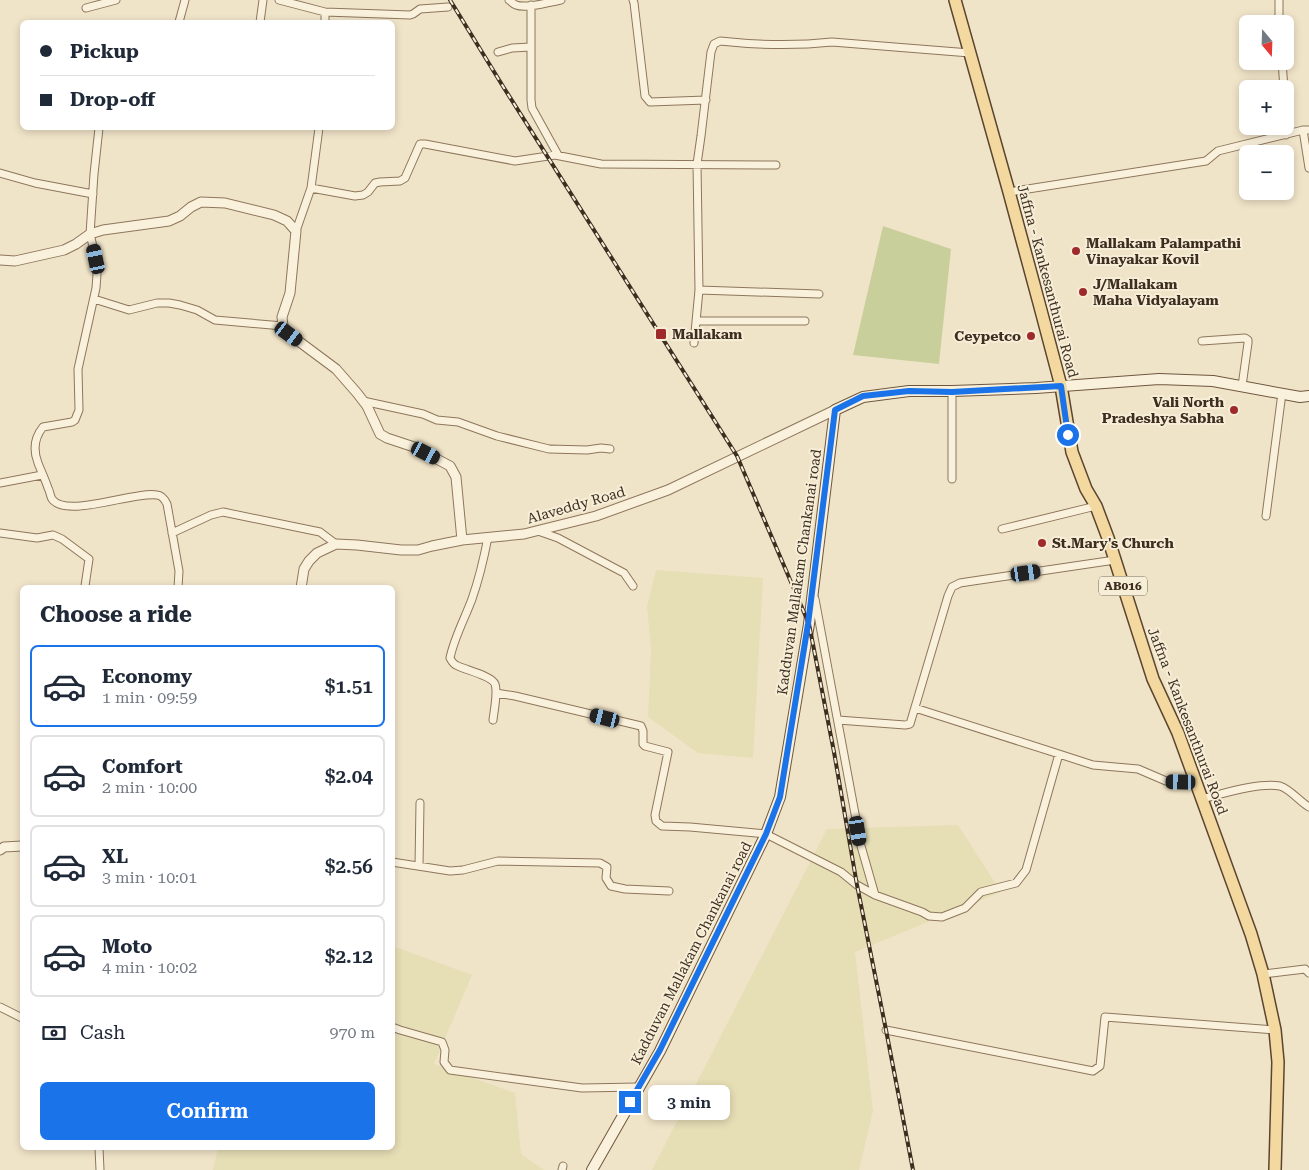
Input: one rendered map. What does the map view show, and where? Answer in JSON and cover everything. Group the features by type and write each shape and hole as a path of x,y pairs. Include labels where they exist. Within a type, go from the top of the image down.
{"main road":[{"name":"Jaffna - Kankesanthurai Road","path":"955,0 1061,386 1072,452 1108,538 1153,680 1178,733 1251,934 1263,974 1278,1062 1274,1170"},
{"path":"835,410 863,396 909,391 952,392 1159,379 1213,381 1300,397 1309,396"},
{"name":"Kadduvan Mallakam Chankanai road","path":"592,1170 660,1050 766,834 780,797 807,633 835,410"}],"street":[{"path":"86,8 116,0"},
{"path":"180,20 185,0"},
{"path":"260,20 263,0"},
{"path":"279,0 326,12 410,15 420,9 448,7"},
{"path":"509,0 518,6 561,0"},
{"path":"632,0 634,3 645,96 650,102 706,100"},
{"path":"1279,0 1279,15"},
{"path":"532,5 532,108 558,155"},
{"path":"325,20 326,12"},
{"path":"694,343 699,290 697,164 711,52 714,44 720,41 765,44 832,42 970,53"},
{"path":"498,52 512,48 531,47"},
{"path":"100,130 94,174 90,234 96,259 96,288 78,369 79,410 76,420 72,422 43,427 35,441 35,457 52,498 57,503 70,507 141,496 157,495 163,498 168,504 178,571 178,585"},
{"path":"319,130 311,188 296,231 290,294 282,317 283,326 289,334 336,369 363,401 380,434 414,447 450,466 456,477 462,540"},
{"path":"1306,130 1309,168"},
{"path":"1009,192 1206,161 1218,151 1286,135"},
{"path":"311,188 356,196 368,192 375,183 400,181 405,178 420,144 515,161 558,155 601,164 776,166"},
{"path":"0,173 93,194"},
{"path":"0,260 15,261 64,250 90,234 103,230 168,221 180,216 201,202 225,203 274,214 288,221 296,231"},
{"path":"699,290 819,294"},
{"path":"94,300 129,310 157,303 169,303 197,310 215,320 283,326"},
{"path":"696,320 805,321"},
{"path":"1202,341 1245,338 1248,340 1242,386"},
{"path":"952,392 952,480"},
{"path":"1266,516 1282,394"},
{"path":"363,401 423,414 437,420 458,422 498,436 548,449 610,449"},
{"name":"Alaveddy Road","path":"336,544 418,550 462,540 524,534 596,516 668,490 835,410"},
{"path":"0,483 42,475"},
{"path":"1002,529 1096,506"},
{"path":"172,533 223,512 320,532 336,544 317,553 309,561 304,570 302,585"},
{"path":"538,531 558,538 624,573 633,586"},
{"path":"0,533 37,538 53,535 62,539 89,559 85,585"},
{"path":"488,537 472,597 452,648 450,658 459,667 490,679 495,683 494,720"},
{"path":"838,720 905,726 910,724 952,587 960,583 972,581 1116,560"},
{"path":"813,588 861,846 875,895"},
{"path":"496,693 641,726 642,744 668,752 655,815 656,821 662,826 766,834 841,872 875,895 929,916 942,917 965,908 981,892 1016,884 1026,870 1059,754"},
{"path":"915,708 1093,765 1138,769 1166,781 1196,782"},
{"path":"1202,799 1259,786 1281,786 1309,807"},
{"path":"419,866 420,803"},
{"path":"0,850 4,847 20,846"},
{"path":"395,862 450,871 463,870 498,861 600,863 607,867 606,878 611,886 625,889 669,891"},
{"path":"1263,974 1305,969 1309,973"},
{"path":"0,1007 20,1017"},
{"path":"886,1030 1093,1071 1100,1066 1105,1017 1274,1030"},
{"path":"395,1028 442,1042 445,1050 444,1062 450,1070 582,1088 638,1087"},
{"path":"99,1150 100,1170"}],"shaded area":[{"path":"656,570 763,578 753,758 698,753 648,717 651,650 647,606"},
{"path":"958,825 1001,892 855,952 873,1111 859,1170 652,1170 827,829"},
{"path":"396,947 472,975 434,1064 515,1093 521,1154 544,1170 213,1170 218,1150 395,1150"}],"green space":[{"path":"883,226 951,249 939,364 853,355"}],"railway":[{"path":"450,0 737,456 809,624 857,885 913,1170"}],"place":[{"name":"Mallakam Palampathi Vinayakar Kovil","path":"1076,251"},
{"name":"J/Mallakam Maha Vidyalayam","path":"1083,292"},
{"name":"Mallakam","path":"661,334"},
{"name":"Ceypetco","path":"1031,336"},
{"name":"Vali North Pradeshya Sabha","path":"1234,410"},
{"name":"St.Mary's Church","path":"1042,543"}],"route":[{"path":"630,1102 660,1050 766,834 780,797 808,624 835,410 863,396 909,391 952,392 1061,386 1068,435"}]}
